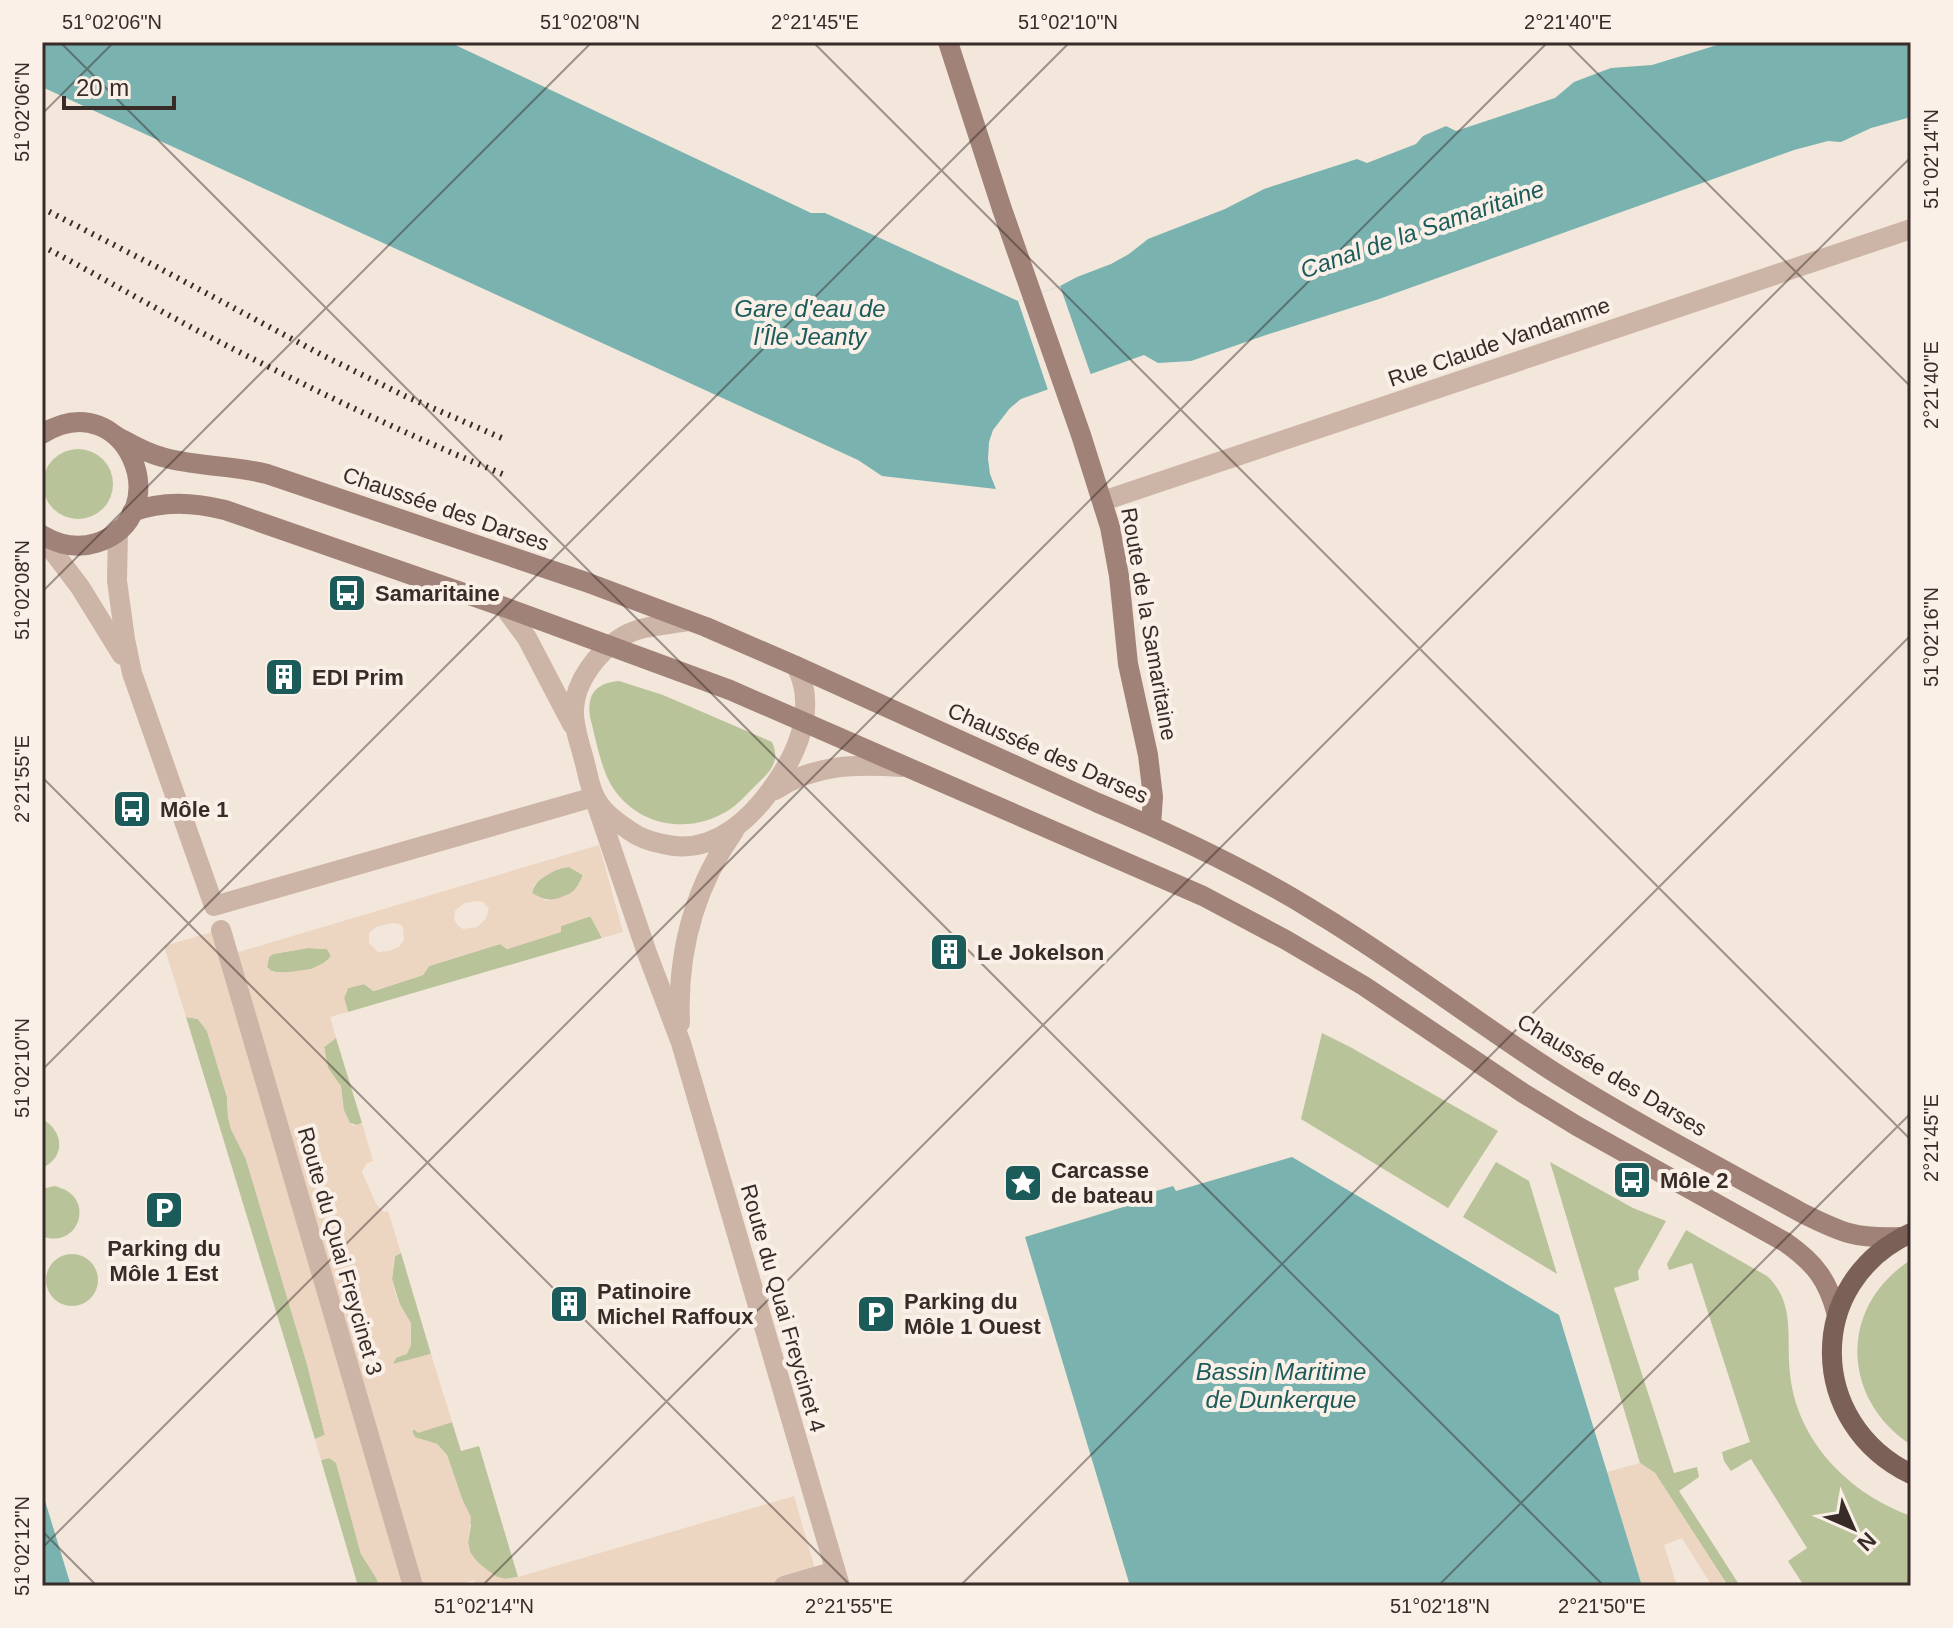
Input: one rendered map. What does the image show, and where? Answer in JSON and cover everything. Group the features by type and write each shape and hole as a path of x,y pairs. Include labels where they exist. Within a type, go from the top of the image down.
{"main road":[{"name":"Route de la Samaritaine","path":"948,42 1018,257 1103,501 1115,551 1128,664 1148,755 1153,797 1151,825"},
{"path":"42,423 63,424"},
{"name":"Chaussée des Darses","path":"63,424 88,423 103,428 158,457 199,465 238,467 267,474 572,577 796,666 1241,868 1310,908 1585,1091 1802,1213 1842,1233 1860,1237 1906,1235"},
{"path":"42,434 63,424"},
{"path":"42,536 61,544 81,546 101,541 118,530 132,512 139,479 134,459 116,436"},
{"path":"132,512 174,503 213,507 504,607 730,690 1203,896 1364,986 1577,1126 1785,1242 1821,1275 1837,1315"},
{"path":"1906,1235 1880,1252 1847,1291 1837,1315 1832,1342 1832,1369 1843,1408 1857,1432 1876,1452 1911,1474"}],"street":[{"name":"Rue Claude Vandamme","path":"1103,501 1911,229"},
{"path":"118,530 117,581 132,673"},
{"path":"42,536 80,587 132,673 214,906 594,797"},
{"path":"504,607 527,638 576,731"},
{"path":"689,621 639,630 619,639 594,663 581,684 574,706 576,731 594,797 605,811 635,834 669,846 708,843 737,826 768,794 794,751 803,722 805,692 796,666"},
{"path":"768,794 803,774 818,770 863,764 906,767"},
{"name":"Route du Quai Freycinet 4","path":"594,797 681,1043 838,1578"},
{"name":"Route du Quai Freycinet 4","path":"681,1043 679,1001 692,916 708,874 737,826"},
{"name":"Route du Quai Freycinet 3","path":"221,930 413,1586"},
{"path":"784,1586 838,1578"}],"green space":[{"path":"78,449 97,455 107,465 113,484 107,503 97,513 78,519 59,513 49,503 43,484 49,465 59,455"},
{"path":"619,681 663,695 772,742 774,763 735,805 714,818 682,824 651,819 624,801 613,788 602,763 590,717 590,702 598,687"},
{"path":"569,867 583,875 569,894 555,900 532,893 546,875"},
{"path":"591,916 602,938 348,1012 344,998 348,988 364,984 374,991 423,975 429,966 500,944 507,949 560,932 561,926"},
{"path":"308,948 327,949 331,956 319,966 303,971 278,972 267,967 273,954"},
{"path":"186,1017 198,1019 207,1031 227,1097 231,1129 246,1159 307,1364 325,1435 315,1439"},
{"path":"1322,1033 1498,1131 1448,1208 1301,1119"},
{"path":"336,1038 362,1123 357,1125 350,1123 344,1112 341,1087 328,1068 324,1047"},
{"path":"42,1119 55,1130 59,1144 55,1157 42,1168"},
{"path":"1496,1162 1529,1181 1557,1274 1463,1217"},
{"path":"1550,1162 1633,1208 1666,1221 1638,1271 1639,1280 1614,1288 1674,1473 1697,1467 1699,1477 1679,1491 1740,1586 1728,1586 1655,1473 1640,1463"},
{"path":"54,1186 68,1191 76,1200 79,1210 74,1229 66,1236 55,1239 42,1236 42,1189"},
{"path":"1686,1230 1767,1276 1776,1286 1786,1309 1790,1374 1803,1422 1830,1462 1848,1479 1867,1494 1911,1516 1911,1586 1804,1586 1788,1561 1807,1548 1751,1459 1731,1471 1724,1461 1722,1452 1750,1442 1692,1263 1669,1270 1667,1264"},
{"path":"401,1253 431,1354 392,1365 396,1358 400,1305 392,1279 395,1256"},
{"path":"72,1254 91,1261 98,1280 91,1299 72,1306 53,1299 46,1280 53,1261"},
{"path":"1911,1260 1911,1445 1888,1426 1871,1403 1861,1378 1857,1352 1860,1327 1870,1302 1887,1279"},
{"path":"452,1422 461,1451 479,1446 518,1577 497,1577 474,1559 468,1542 471,1525 447,1455 437,1444 415,1438 412,1431 419,1432"},
{"path":"329,1458 336,1462 361,1554 379,1586 358,1586 321,1460"}],"shaded area":[{"path":"599,845 623,932 602,938 590,916 561,926 561,932 507,949 500,944 429,966 423,975 373,991 364,984 348,988 344,998 348,1012 330,1017 336,1038 324,1047 328,1068 341,1086 343,1108 350,1123 354,1126 362,1123 373,1161 366,1164 362,1172 376,1204 384,1212 388,1211 401,1253 395,1256 392,1279 397,1299 411,1323 411,1345 407,1354 396,1358 392,1364 431,1354 452,1422 418,1433 414,1429 412,1432 415,1437 437,1444 447,1455 471,1517 470,1552 479,1564 497,1577 518,1577 794,1496 820,1586 476,1586 474,1580 464,1583 464,1586 379,1586 361,1554 336,1463 329,1458 321,1460 315,1439 325,1435 307,1364 246,1159 231,1129 227,1097 207,1031 198,1019 186,1017 164,946 223,929 232,954","holes":["569,867 583,875 573,892 547,901 532,893 539,880 559,868","478,901 489,908 486,919 477,927 463,929 454,919 455,911 464,903","400,924 404,940 399,947 378,952 369,943 369,933 376,927","308,948 327,949 331,956 311,969 281,973 267,967 273,954"]},
{"path":"1640,1463 1655,1473 1728,1586 1712,1586 1682,1538 1664,1545 1677,1586 1642,1586 1607,1472"}],"water":[{"name":"Gare d'eau de l'Île Jeanty","path":"42,42 449,42 811,213 825,213 1018,301 1111,264 1148,239 1225,209 1264,189 1357,159 1367,163 1416,144 1423,136 1446,126 1456,131 1555,98 1574,82 1611,68 1652,65 1727,42 1911,42 1911,117 1871,128 1841,142 1828,141 1794,150 1379,299 1191,361 1158,363 1144,355 1021,399 993,430 989,442 990,474 996,489 882,476 858,460 42,87"},
{"name":"Bassin Maritime de Dunkerque","path":"1292,1157 1559,1315 1642,1586 1130,1586 1025,1237 1143,1201 1143,1195 1173,1186 1176,1191"},
{"path":"42,1491 71,1586 42,1586"}],"pier":[{"path":"1060,286 1091,375 1048,390 1018,301"}],"railway":[{"path":"42,208 324,356 405,396 504,439"},
{"path":"42,246 281,373 505,475"}],"place":[{"name":"Samaritaine","path":"347,593"},
{"name":"EDI Prim","path":"284,677"},
{"name":"Môle 1","path":"132,809"},
{"name":"Le Jokelson","path":"949,952"},
{"name":"Môle 2","path":"1632,1180"},
{"name":"Carcasse de bateau","path":"1023,1183"},
{"name":"Parking du Môle 1 Est","path":"164,1210"},
{"name":"Patinoire Michel Raffoux","path":"569,1304"},
{"name":"Parking du Môle 1 Ouest","path":"876,1314"}],"water label":[{"name":"Canal de la Samaritaine","path":"1422,229"}]}
